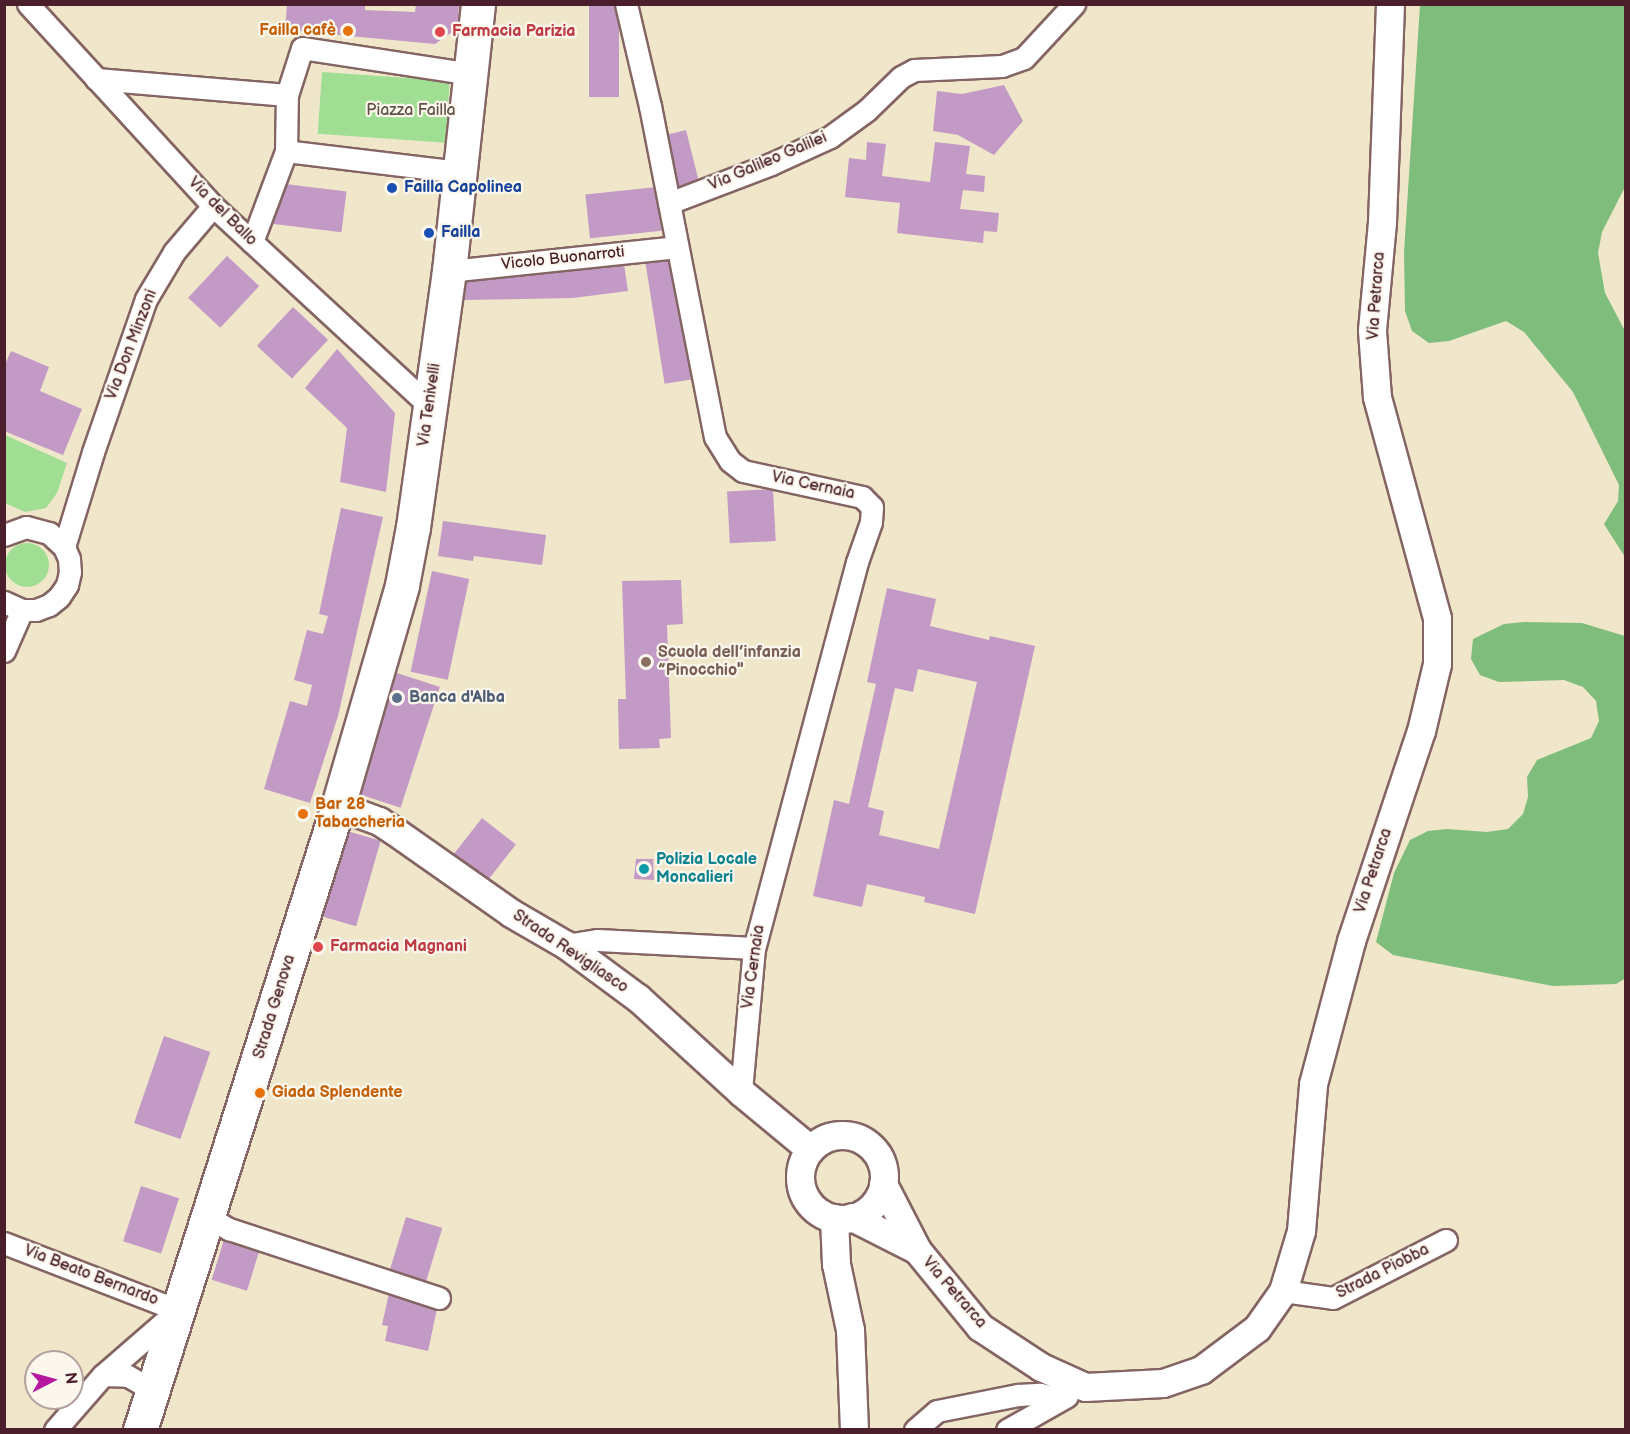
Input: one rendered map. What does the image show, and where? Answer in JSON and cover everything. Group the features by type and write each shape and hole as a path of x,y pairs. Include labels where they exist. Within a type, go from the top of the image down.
{"main road":[{"name":"Via Tenivelli","path":"340,801 402,585 413,527 449,271 478,4"},
{"name":"Strada Genova","path":"140,1430 340,801"}],"street":[{"name":"Via del Ballo","path":"28,4 213,206 430,406"},
{"name":"Via Cernaia","path":"626,4 669,203 715,437 730,461 743,471 862,497 872,507 871,522 857,561 754,948 741,1092"},
{"name":"Via Galileo Galilei","path":"669,203 830,139 867,110 901,77 914,70 1002,66 1024,58 1074,4"},
{"name":"Via Petrarca","path":"883,1184 916,1250 980,1327 1041,1367 1085,1387 1164,1383 1201,1370 1257,1328 1283,1292 1301,1231 1313,1083 1351,940 1421,731 1437,664 1437,618 1377,397 1375,374 1372,330 1383,222 1390,4"},
{"path":"252,242 286,151 287,95 302,48 471,74"},
{"path":"96,79 287,95"},
{"path":"286,151 459,172"},
{"name":"Via Don Minzoni","path":"64,546 146,298 174,252 213,206"},
{"name":"Vicolo Buonarroti","path":"449,271 677,247"},
{"path":"40,529 78,499"},
{"path":"4,651 14,606 48,605 63,591 70,572 69,559 64,546 50,533 26,527 7,529"},
{"name":"Strada Revigliasco","path":"340,801 386,826 511,913 566,945 638,998 741,1092 810,1149"},
{"path":"566,945 598,940 754,948"},
{"path":"833,1136 860,1139 871,1147 879,1158 883,1171 883,1184 872,1205 843,1218 822,1214 805,1196 800,1172 810,1149 821,1140 833,1136"},
{"path":"207,1216 229,1229 439,1298"},
{"path":"843,1218 836,1264 850,1330 854,1429"},
{"name":"Via Petrarca","path":"843,1218 916,1250"},
{"name":"Strada Piobba","path":"1283,1292 1333,1298 1446,1240"},
{"name":"Via Beato Bernardo","path":"4,1243 178,1310"},
{"path":"55,1430 103,1375 178,1310"},
{"path":"103,1375 128,1376 145,1386 151,1396"},
{"path":"1007,1430 1085,1387"},
{"path":"915,1430 937,1411 1018,1395 1040,1394 1061,1399"}],"green space":[{"path":"1420,5 1625,5 1625,187 1602,232 1598,253 1605,293 1625,331 1625,557 1604,524 1618,501 1619,485 1573,392 1524,332 1506,321 1449,341 1429,343 1412,331 1405,311 1404,252"},
{"name":"Piazza Failla","path":"322,72 450,81 445,143 318,134"},
{"path":"5,435 67,463 57,493 46,508 25,512 5,503"},
{"path":"27,543 42,550 49,565 42,580 27,587 12,580 5,565 12,550"},
{"path":"1582,623 1625,636 1626,978 1616,984 1553,986 1393,955 1376,942 1394,873 1410,840 1428,831 1447,829 1487,832 1508,829 1523,814 1528,797 1527,777 1537,760 1591,738 1599,721 1596,701 1583,687 1564,680 1499,682 1480,675 1471,659 1473,639 1504,624"}],"building":[{"path":"287,4 365,4 365,10 415,12 416,4 459,4 458,28 435,44 285,30"},
{"path":"589,4 619,4 619,97 589,97"},
{"path":"1004,85 1023,121 994,155 958,135 933,131 937,91 962,94"},
{"path":"686,130 699,183 674,190 661,136"},
{"path":"867,142 886,144 882,176 930,182 935,142 970,146 966,174 985,176 984,192 963,190 960,209 999,213 997,232 984,231 983,243 897,233 900,203 845,197 849,158 866,160"},
{"path":"277,183 346,192 341,232 272,224"},
{"path":"657,187 662,231 590,238 585,195"},
{"path":"227,256 259,286 220,328 188,298"},
{"path":"672,258 691,379 665,384 645,262"},
{"path":"624,264 628,291 573,298 464,300 466,278"},
{"path":"293,307 328,340 292,378 257,346"},
{"path":"337,349 395,413 386,492 340,482 347,428 305,388"},
{"path":"11,351 49,367 40,391 82,409 63,455 4,431 4,367"},
{"path":"773,489 776,541 730,543 727,491"},
{"path":"341,508 383,517 338,716 310,803 264,789 290,701 307,706 312,685 294,680 307,630 323,634 328,616 319,614"},
{"path":"443,521 546,535 542,565 474,556 473,561 438,556"},
{"path":"432,571 469,579 448,680 411,672"},
{"name":"Scuola dell’infanzia ”Pinocchio\"","path":"681,580 683,624 667,625 671,738 659,739 660,748 619,749 618,699 626,699 622,581"},
{"path":"887,588 936,599 930,626 989,640 990,636 1035,646 975,914 924,902 925,897 867,884 862,907 813,896 834,800 849,804 876,684 867,682","holes":["918,669 977,682 939,849 879,835 884,811 868,807 895,688 913,692"]},
{"path":"397,673 440,687 401,808 358,794"},
{"path":"482,818 516,844 486,882 452,856"},
{"path":"347,831 381,841 356,926 322,917"},
{"name":"Polizia Locale Moncalieri","path":"636,859 653,859 654,880 634,879"},
{"path":"164,1036 210,1052 180,1139 134,1123"},
{"path":"141,1186 179,1198 161,1254 123,1241"},
{"path":"406,1217 442,1228 426,1282 390,1271"},
{"path":"226,1233 261,1244 247,1291 212,1280"},
{"path":"389,1293 438,1304 428,1351 385,1341 388,1326 382,1325"}],"place":[{"name":"Failla cafè","path":"348,31"},
{"name":"Farmacia Parizia","path":"440,32"},
{"name":"Failla Capolinea","path":"392,188"},
{"name":"Failla","path":"429,233"},
{"name":"Scuola dell’infanzia ”Pinocchio\"","path":"646,662"},
{"name":"Banca d'Alba","path":"397,698"},
{"name":"Bar 28 Tabaccheria","path":"303,814"},
{"name":"Polizia Locale Moncalieri","path":"644,869"},
{"name":"Farmacia Magnani","path":"318,947"},
{"name":"Giada Splendente","path":"260,1093"}]}
